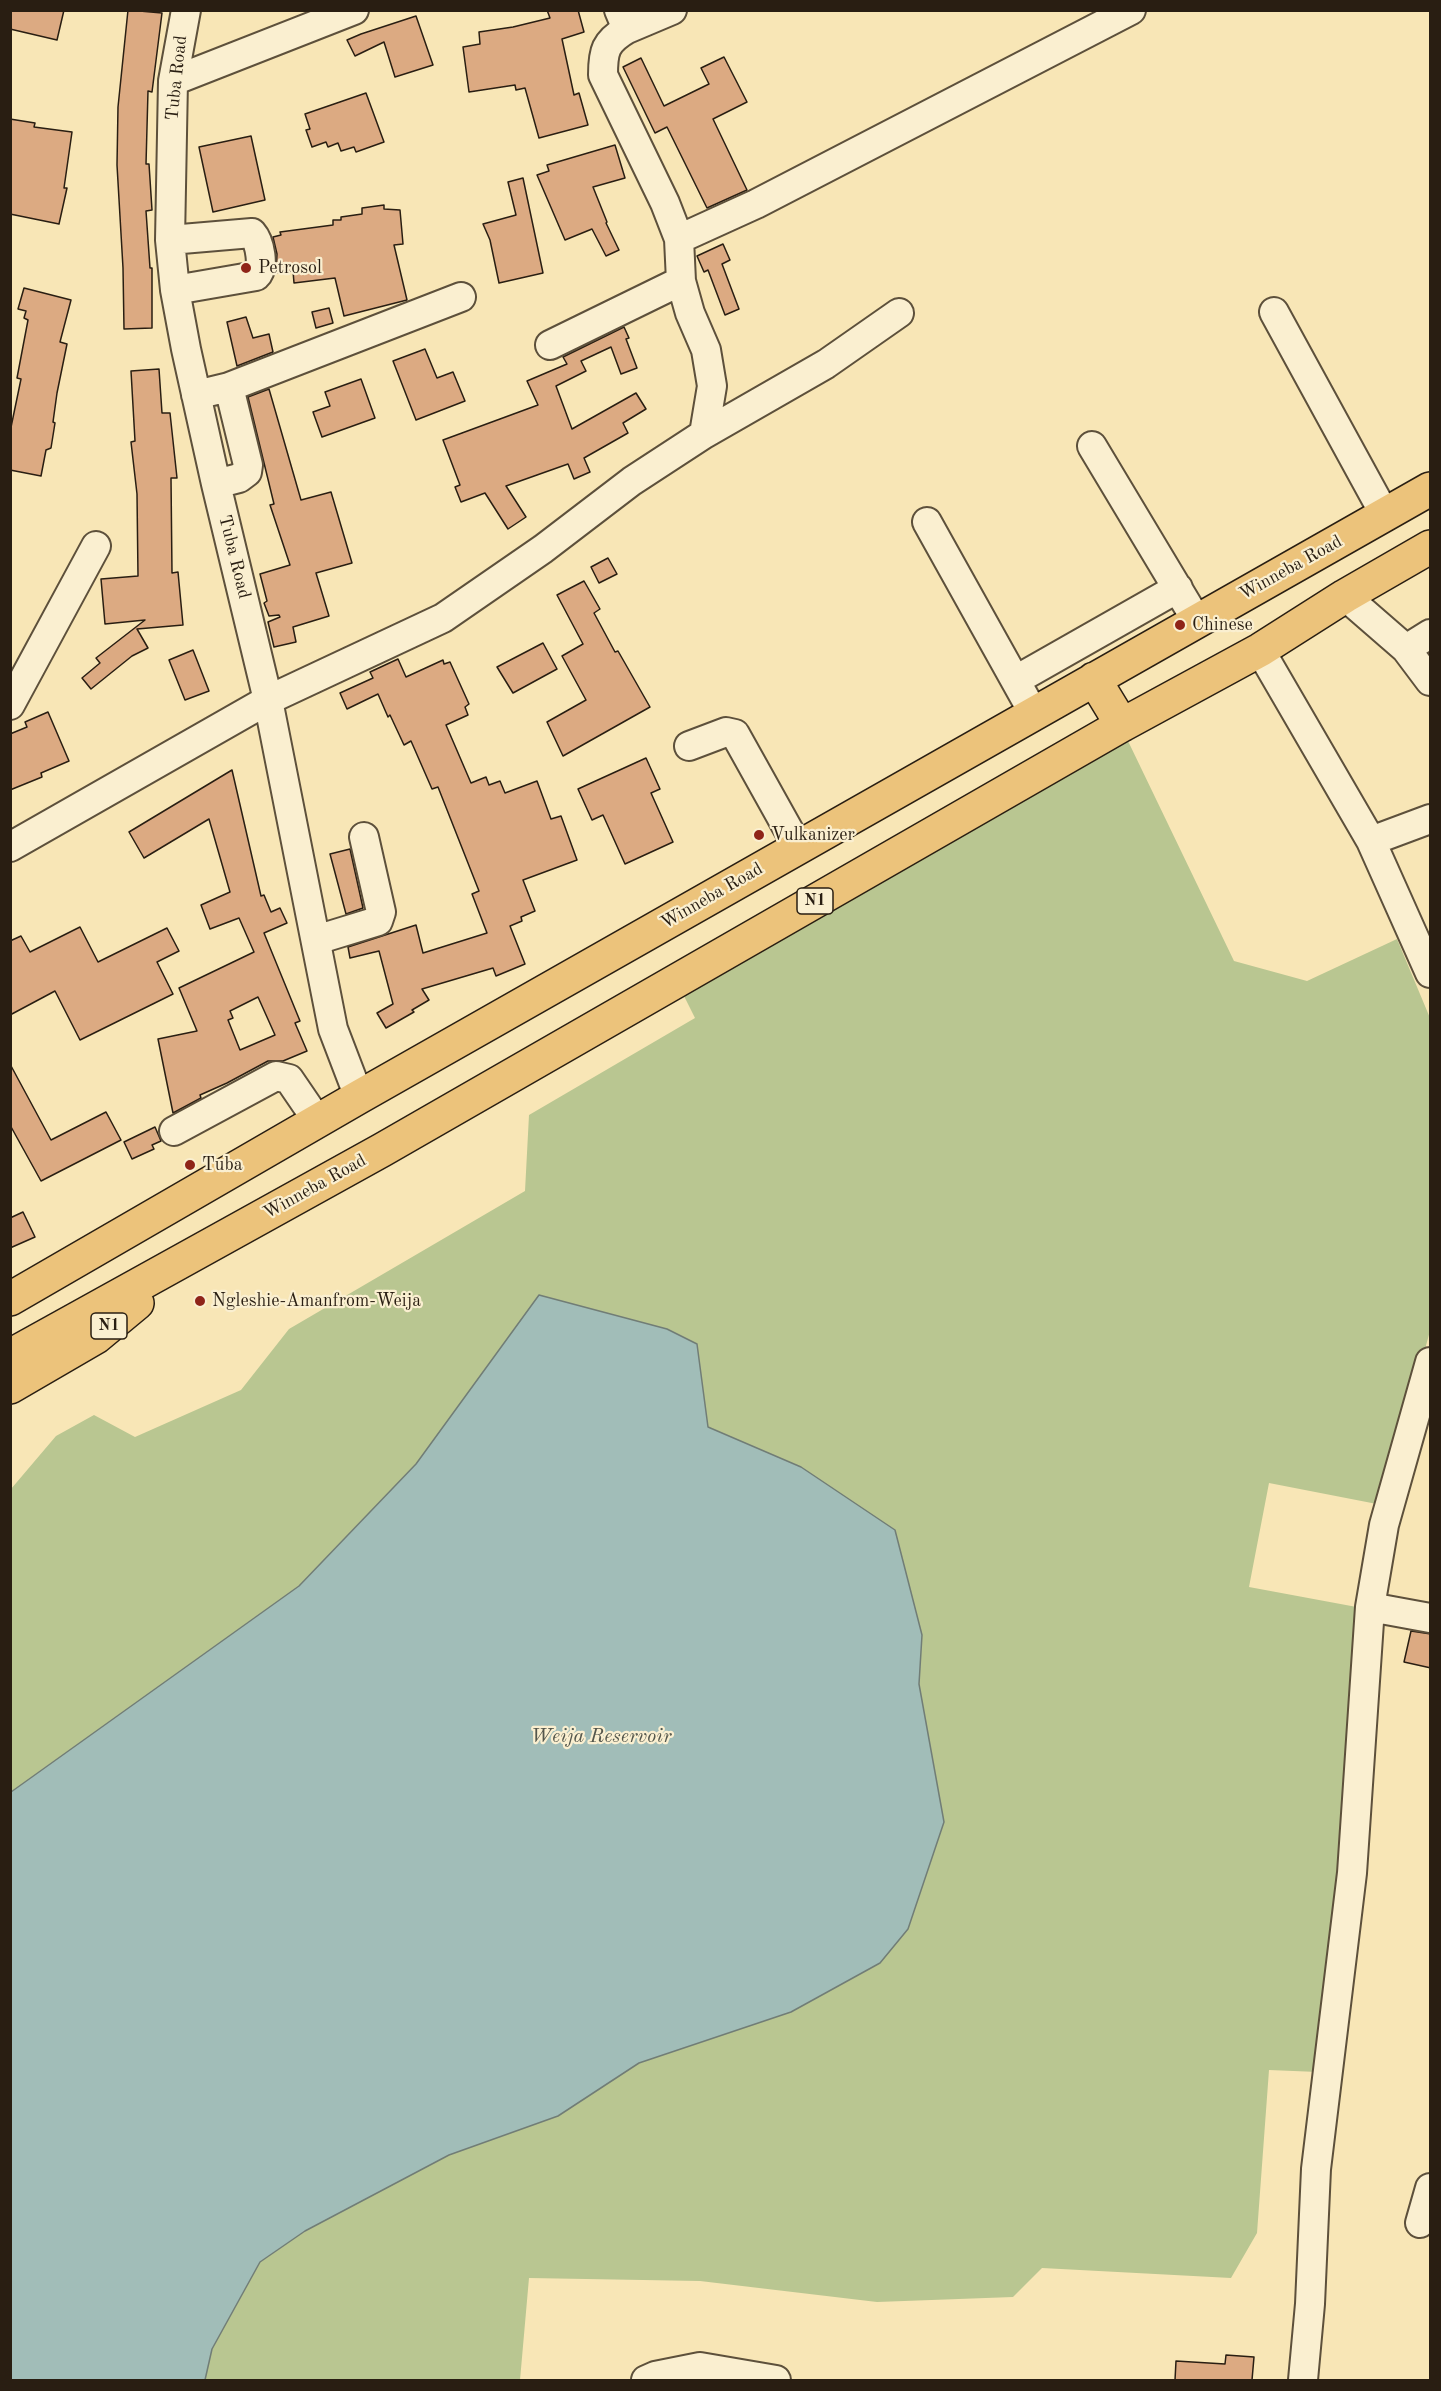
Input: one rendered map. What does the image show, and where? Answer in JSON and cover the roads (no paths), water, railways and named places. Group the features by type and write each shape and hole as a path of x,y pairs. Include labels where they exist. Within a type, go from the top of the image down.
{"highway":[{"name":"Winneba Road","path":"10,1299 358,1096 1431,489"},
{"name":"Winneba Road","path":"10,1356 382,1150 1122,725 1260,650 1345,596 1431,547"},
{"path":"1094,680 1122,725"},
{"name":"Winneba Road","path":"10,1284 55,1260 120,1236"},
{"name":"Winneba Road","path":"10,1316 68,1284 120,1236"},
{"name":"Winneba Road","path":"10,1371 100,1319 198,1252"},
{"name":"Winneba Road","path":"10,1387 96,1337 198,1252"}],"street":[{"name":"Tuba Road","path":"186,10 173,81 170,240 175,290 216,484 268,700 333,1029 358,1096"},
{"path":"173,81 354,10"},
{"path":"672,10 623,20 603,54 603,75 665,203 679,239 681,281 690,313 706,350 712,386 704,434"},
{"path":"679,239 756,204 1131,10"},
{"path":"170,240 249,232 256,238 261,266 256,276 175,290"},
{"path":"550,345 681,281"},
{"path":"196,395 230,387 461,297"},
{"path":"1274,312 1385,515"},
{"path":"10,847 268,700 443,618 543,549 632,481 704,434 826,364 898,313"},
{"path":"216,484 239,478 247,472 248,465 230,387"},
{"path":"1092,446 1197,621"},
{"path":"927,522 1034,714"},
{"path":"10,705 96,546"},
{"path":"1016,681 1178,588"},
{"path":"1345,596 1407,649 1431,681"},
{"path":"1407,649 1431,634"},
{"path":"1260,650 1371,841 1431,973"},
{"path":"689,746 726,732 735,734 798,847"},
{"path":"1371,841 1431,819"},
{"path":"316,940 378,921 381,912 364,837"},
{"path":"174,1131 276,1076 289,1079 318,1120"},
{"path":"1303,2380 1310,2304 1316,2169 1352,1873 1370,1607 1384,1525 1431,1362"},
{"path":"1370,1607 1431,1618"},
{"path":"1420,2223 1431,2188"},
{"path":"646,2380 700,2367 776,2380"}],"water":[{"name":"Weija Reservoir","path":"539,1295 667,1329 697,1344 708,1427 801,1467 895,1530 922,1635 919,1684 944,1822 908,1929 880,1963 791,2012 639,2063 558,2116 449,2155 305,2231 260,2262 212,2349 205,2380 11,2380 11,1792 299,1586 416,1464"}],"place":[{"name":"Petrosol","path":"246,268"},
{"name":"Chinese","path":"1180,625"},
{"name":"Vulkanizer","path":"759,835"},
{"name":"Tuba","path":"190,1165"},
{"name":"Ngleshie-Amanfrom-Weija","path":"200,1301"}]}
